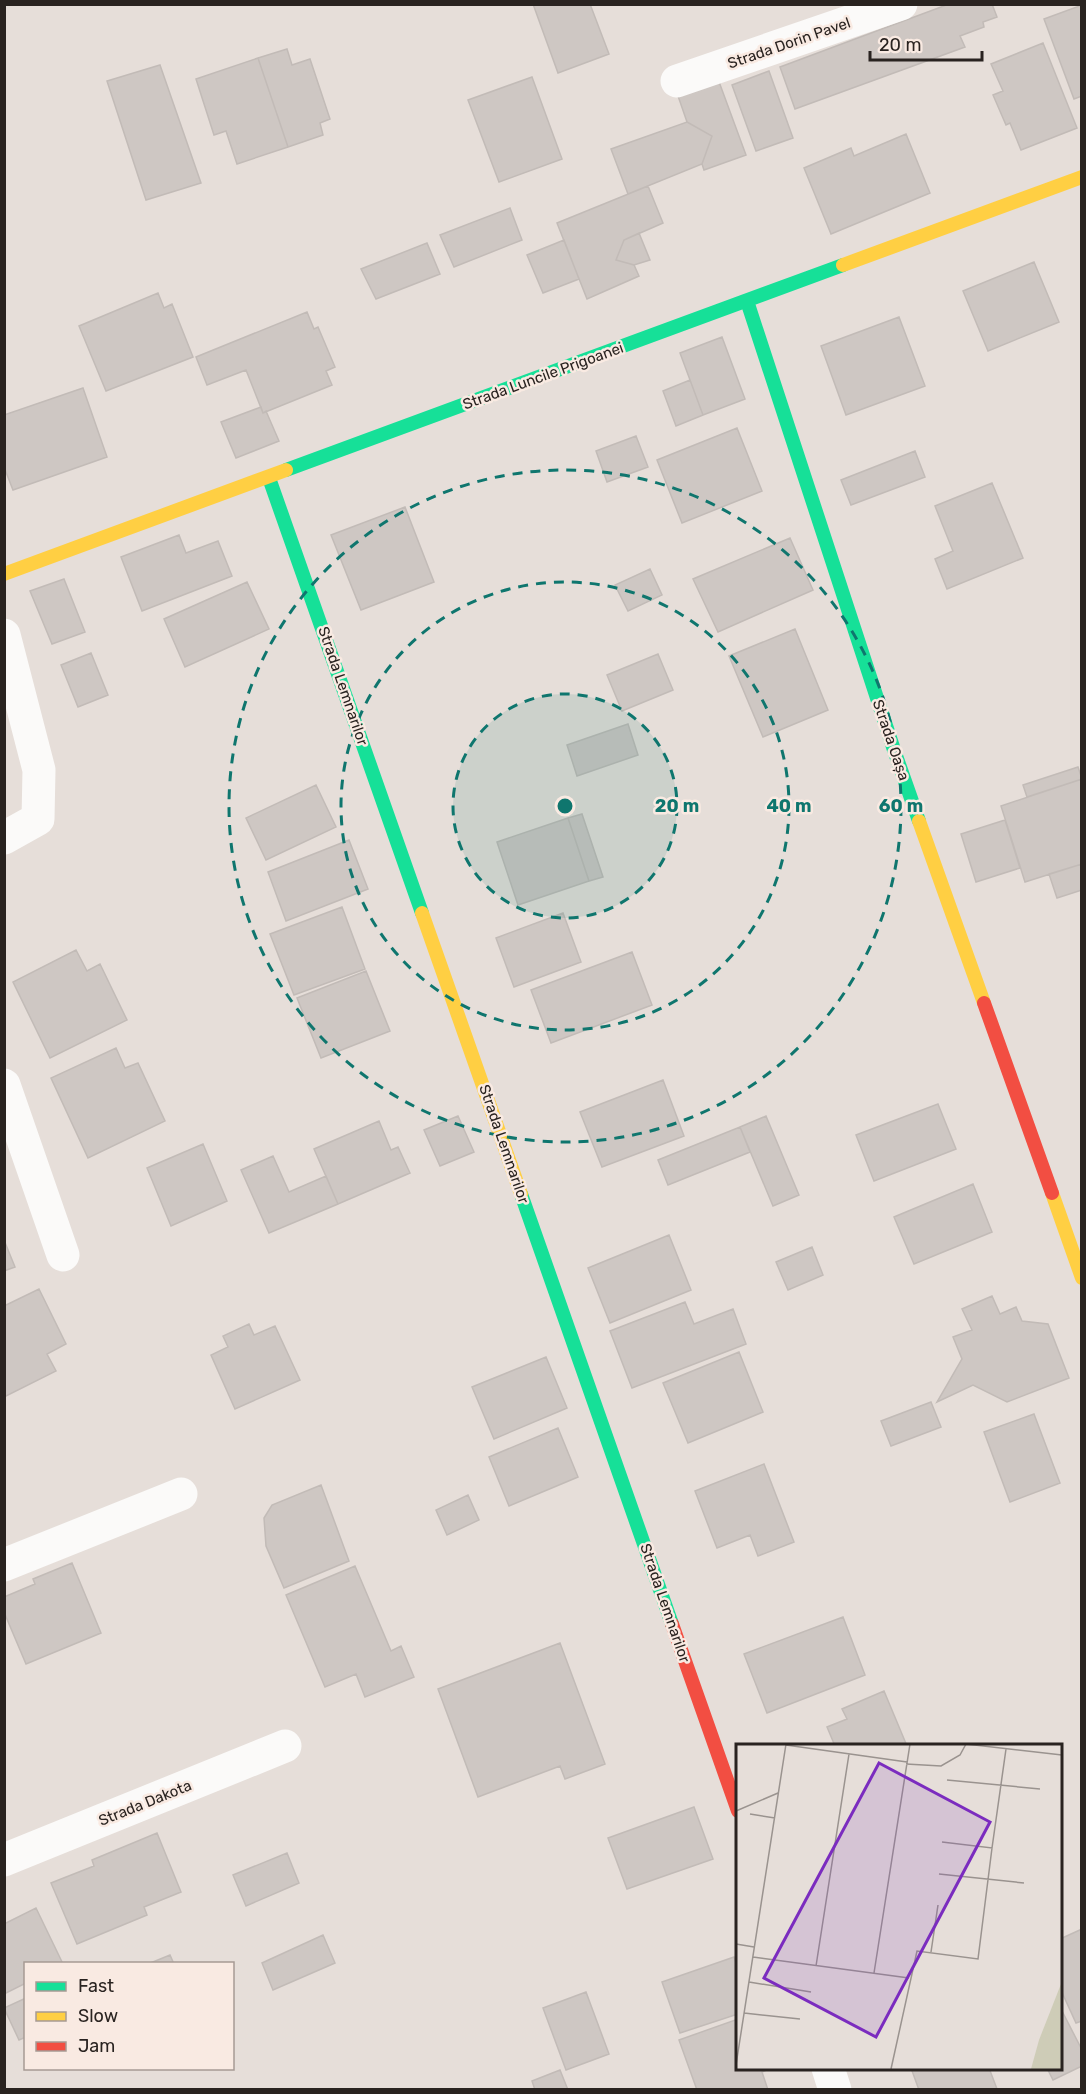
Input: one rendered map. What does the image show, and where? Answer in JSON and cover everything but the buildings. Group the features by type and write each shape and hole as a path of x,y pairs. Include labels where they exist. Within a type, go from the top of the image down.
{"street":[{"name":"Strada Dorin Pavel","path":"677,81 901,4"},
{"name":"Strada Luncile Prigoanei","path":"4,574 1082,177"},
{"name":"Strada Oașa","path":"747,301 894,750 1082,1278"},
{"name":"Strada Lemnarilor","path":"269,478 736,1805"},
{"path":"4,635 39,770 38,819 4,838"},
{"path":"4,1085 63,1255"},
{"path":"4,1565 181,1494"},
{"name":"Strada Dakota","path":"4,1860 285,1746"},
{"path":"829,2070 835,2090"}],"traffic: fast":[{"path":"286,470 843,265"},
{"path":"747,301 919,821"},
{"path":"269,478 422,913"},
{"path":"521,1194 672,1624"}],"traffic: slow":[{"path":"843,265 1082,177"},
{"path":"4,574 286,470"},
{"path":"919,821 984,1003"},
{"path":"422,913 521,1194"},
{"path":"1052,1193 1082,1278"}],"traffic: jam":[{"path":"984,1003 1052,1193"},
{"path":"672,1624 736,1805"}]}
